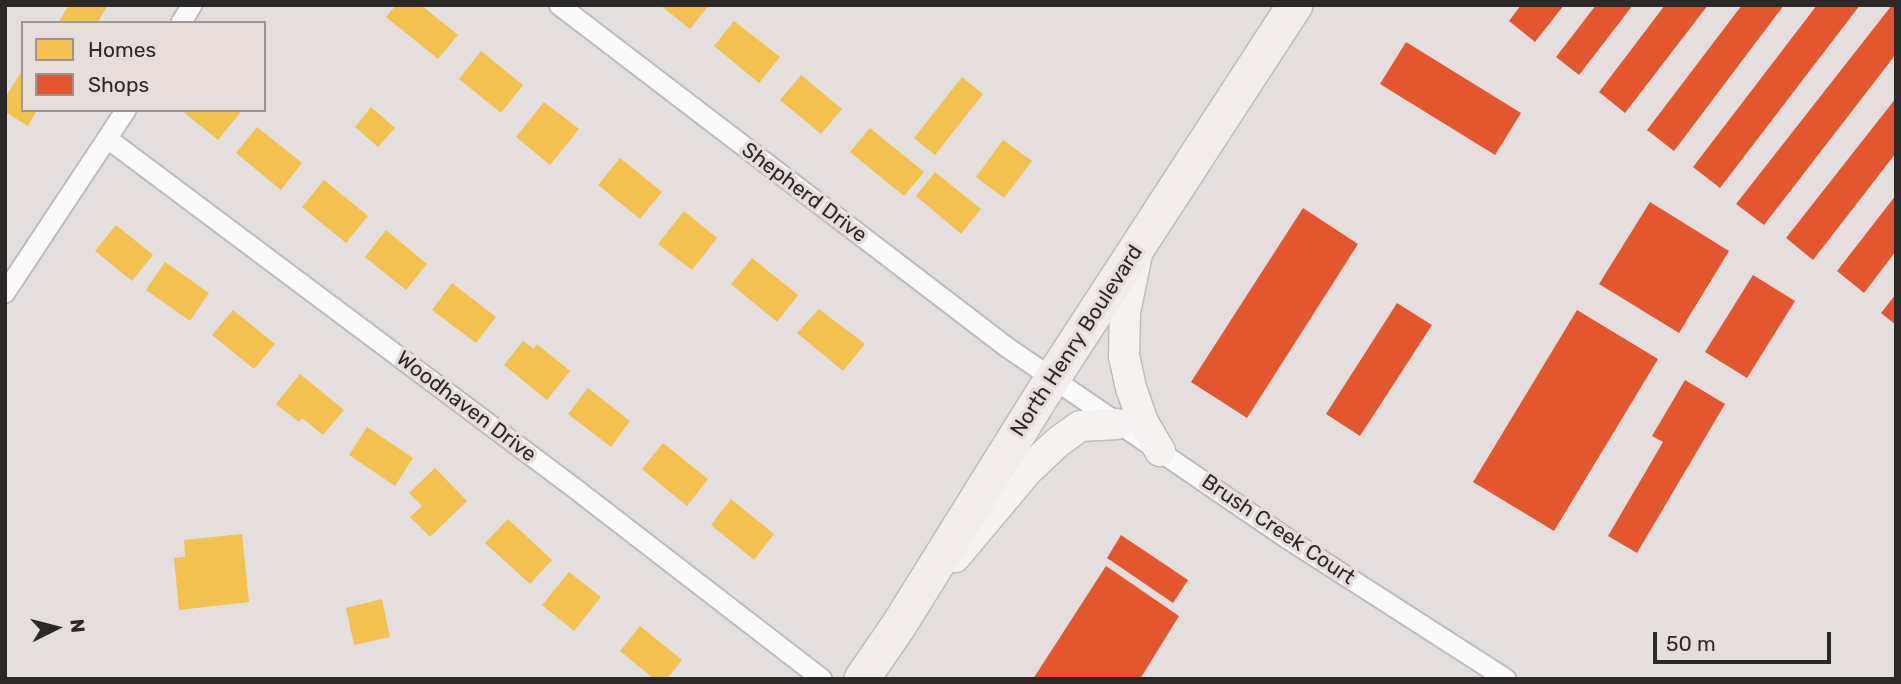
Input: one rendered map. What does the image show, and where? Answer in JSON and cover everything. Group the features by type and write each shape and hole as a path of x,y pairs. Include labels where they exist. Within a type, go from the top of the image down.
{"highway":[{"name":"North Henry Boulevard","path":"862,679 1294,5"}],"main road":[{"path":"1139,244 1125,312 1124,356 1131,388 1143,422 1160,451"},
{"path":"899,625 1028,470 1058,442 1080,426 1117,424"}],"street":[{"path":"182,21 192,5"},
{"name":"Shepherd Drive","path":"559,5 1052,379"},
{"path":"5,293 125,112"},
{"name":"Woodhaven Drive","path":"108,139 562,479 822,679"},
{"name":"Brush Creek Court","path":"1052,379 1285,537 1506,679"}],"building: Homes":[{"path":"69,5 108,5 98,21 59,21"},
{"path":"396,5 421,5 458,35 438,59 386,17"},
{"path":"660,5 709,5 690,29"},
{"path":"734,21 780,57 759,83 714,46"},
{"path":"481,51 523,85 501,113 459,79"},
{"path":"21,72 21,112 36,112 28,126 5,112 5,98"},
{"path":"801,75 842,109 821,134 780,100"},
{"path":"962,77 983,94 935,155 914,138"},
{"path":"544,102 579,129 550,165 516,137"},
{"path":"371,107 395,128 378,147 355,127"},
{"path":"183,112 239,112 218,140"},
{"path":"257,127 302,163 281,190 236,153"},
{"path":"870,128 924,172 904,196 850,152"},
{"path":"1003,140 1032,161 1004,198 976,177"},
{"path":"620,158 662,192 640,219 598,185"},
{"path":"935,172 981,209 961,234 916,196"},
{"path":"324,180 368,216 346,243 302,207"},
{"path":"684,211 717,238 692,270 658,244"},
{"path":"116,225 153,255 132,281 95,251"},
{"path":"386,230 427,264 406,290 365,257"},
{"path":"752,258 798,295 777,322 731,284"},
{"path":"165,262 209,293 190,321 146,290"},
{"path":"452,283 496,317 476,343 432,310"},
{"path":"819,309 865,344 843,371 797,333"},
{"path":"233,310 275,344 254,369 212,335"},
{"path":"523,341 534,349 537,344 570,371 547,400 504,365"},
{"path":"300,374 344,410 323,435 302,418 299,422 276,404"},
{"path":"588,388 630,421 611,447 568,414"},
{"path":"367,427 413,458 395,486 349,455"},
{"path":"663,443 708,479 687,506 642,469"},
{"path":"435,468 467,501 430,537 410,517 422,506 409,493"},
{"path":"731,499 774,534 754,560 711,525"},
{"path":"508,519 552,560 530,584 485,543"},
{"path":"242,534 249,602 179,610 174,558 185,557 184,540"},
{"path":"569,572 601,597 574,631 542,605"},
{"path":"382,599 390,637 354,645 346,608"},
{"path":"640,626 682,660 667,679 654,679 620,651"}],"building: Shops":[{"path":"1521,5 1564,5 1535,42 1509,21"},
{"path":"1596,5 1633,5 1579,75 1556,57"},
{"path":"1665,5 1708,5 1625,113 1599,92"},
{"path":"1742,5 1784,5 1674,151 1647,130"},
{"path":"1817,5 1860,5 1720,188 1693,167"},
{"path":"1892,5 1896,5 1896,54 1764,225 1736,204"},
{"path":"1406,42 1521,113 1495,155 1380,84"},
{"path":"1896,98 1896,153 1813,260 1786,238"},
{"path":"1896,195 1896,251 1864,293 1837,271"},
{"path":"1650,202 1729,251 1679,333 1599,284"},
{"path":"1303,208 1358,244 1247,418 1191,382"},
{"path":"1753,275 1795,301 1747,378 1705,352"},
{"path":"1896,294 1896,325 1881,313"},
{"path":"1397,303 1432,325 1360,436 1326,414"},
{"path":"1577,310 1658,359 1554,531 1473,482"},
{"path":"1685,380 1725,404 1637,553 1608,536 1663,442 1652,436"},
{"path":"1121,535 1188,580 1173,603 1107,558"},
{"path":"1106,566 1179,616 1140,679 1033,679"}]}
